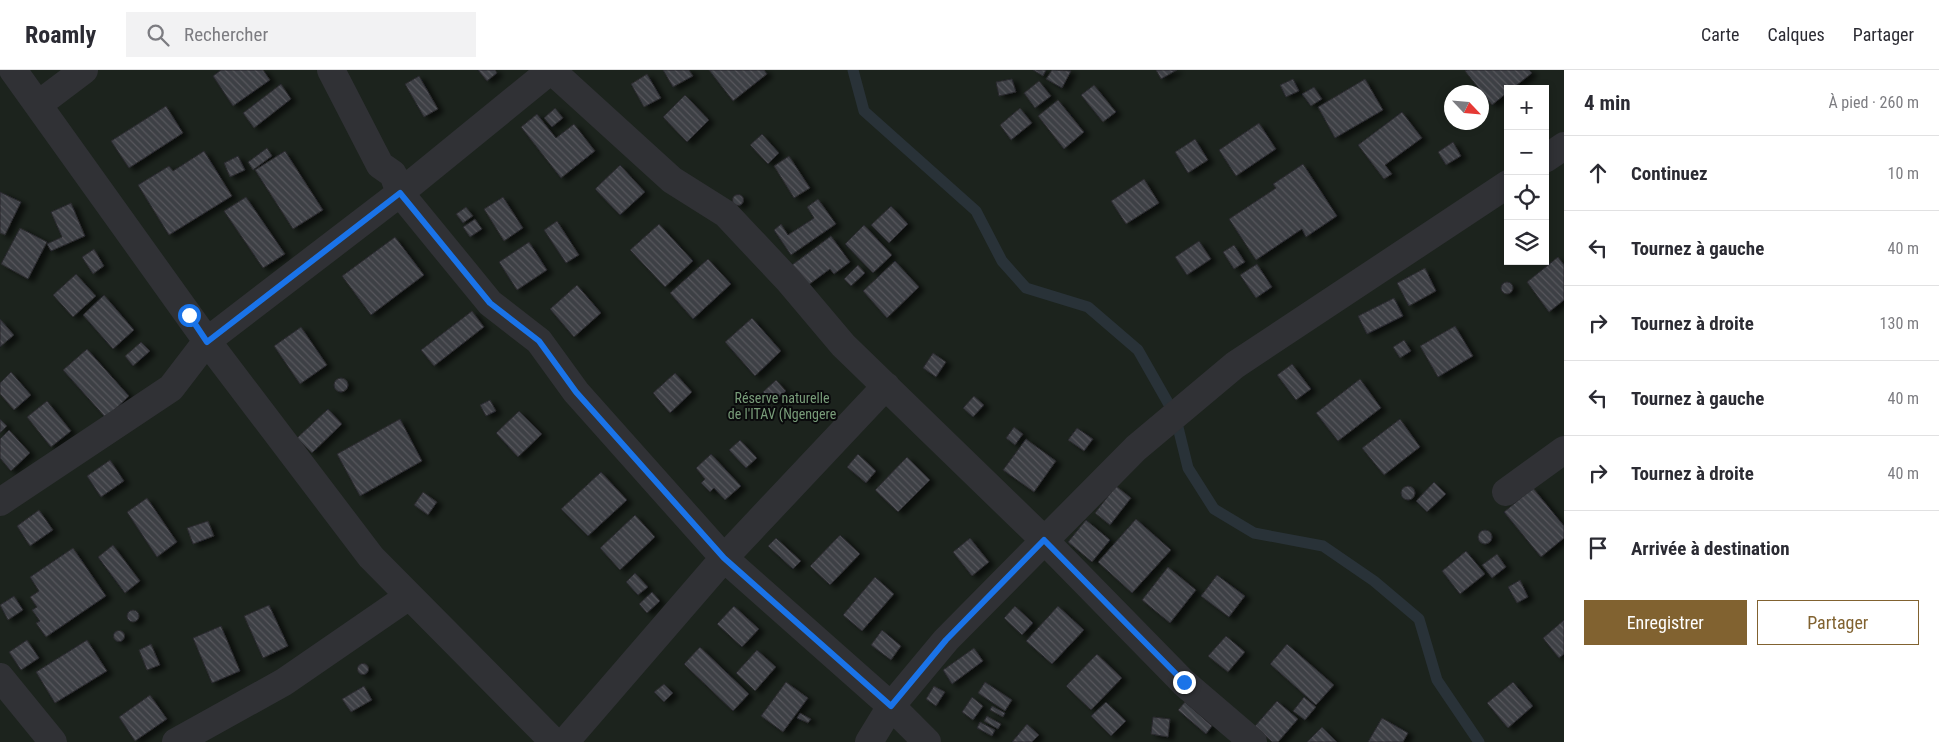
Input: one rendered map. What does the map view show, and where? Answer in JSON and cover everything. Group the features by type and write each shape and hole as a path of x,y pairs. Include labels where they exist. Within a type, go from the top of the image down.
{"street":[{"path":"13,70 207,342 371,557 554,742"},
{"path":"39,104 84,70"},
{"path":"331,70 380,165 393,174 400,193 490,303 539,341 576,392 724,558 891,706 927,742"},
{"path":"0,502 171,388 207,342 400,193 551,70 672,180 726,214 789,281 843,345 1044,540 1184,682 1253,742"},
{"path":"1549,156 1564,146"},
{"path":"869,742 891,706 946,640 1136,448 1235,365 1504,187"},
{"path":"564,742 724,558 886,386"},
{"path":"1506,492 1564,450"},
{"path":"176,742 284,682 409,596"},
{"path":"0,677 53,742"}],"green space":[{"name":"Réserve naturelle de l'ITAV (Ngengere","path":"0,70 1564,70 1564,742 0,742"}],"building":[{"path":"221,70 263,70 270,80 233,106 213,76"},
{"path":"478,70 495,70 497,73 487,81"},
{"path":"663,70 689,70 693,76 673,87"},
{"path":"709,70 764,70 767,74 733,101"},
{"path":"1033,70 1046,70 1043,76"},
{"path":"1052,70 1071,71 1062,88 1046,79"},
{"path":"1156,70 1177,70 1161,79"},
{"path":"1529,70 1532,73 1517,85 1504,85 1504,95 1492,105 1489,101 1489,85 1476,85 1465,71"},
{"path":"647,74 661,98 644,107 631,84"},
{"path":"419,76 438,109 424,117 405,84"},
{"path":"1012,79 1016,92 999,96 996,82"},
{"path":"1293,79 1299,91 1286,97 1280,85"},
{"path":"1365,79 1383,110 1335,138 1318,107"},
{"path":"1039,81 1051,96 1035,108 1024,93"},
{"path":"281,84 291,99 254,128 243,113"},
{"path":"1094,85 1116,112 1103,122 1081,95"},
{"path":"1314,87 1322,99 1311,106 1302,94"},
{"path":"685,95 709,120 687,142 663,117"},
{"path":"1058,100 1084,132 1064,149 1038,116"},
{"path":"166,106 183,133 129,168 111,141"},
{"path":"555,108 563,118 552,127 544,118"},
{"path":"1020,108 1032,123 1011,140 1000,125"},
{"path":"1402,112 1422,138 1385,165 1392,174 1384,179 1358,145"},
{"path":"537,114 556,138 574,124 595,151 561,178 521,127"},
{"path":"1259,123 1276,149 1236,176 1219,150"},
{"path":"762,134 779,153 768,164 750,145"},
{"path":"1195,139 1208,160 1188,173 1175,152"},
{"path":"1453,142 1461,156 1446,165 1438,152"},
{"path":"267,148 272,156 253,170 248,162"},
{"path":"204,151 232,196 169,235 138,185 169,166 173,171"},
{"path":"285,151 323,210 293,229 255,170"},
{"path":"238,156 245,170 230,177 224,163"},
{"path":"789,156 810,188 794,198 774,166"},
{"path":"1303,164 1337,216 1306,237 1302,229 1256,260 1229,219 1276,188 1273,184"},
{"path":"620,165 645,192 620,215 595,189"},
{"path":"1144,179 1159,203 1126,224 1111,201"},
{"path":"0,192 21,202 5,235 0,233"},
{"path":"736,195 740,195 743,200 742,204 736,205 733,202 733,198"},
{"path":"246,197 285,254 263,268 224,211"},
{"path":"503,197 523,228 504,241 484,209"},
{"path":"818,199 836,224 791,255 774,230 781,224 788,235 814,218 807,207"},
{"path":"71,203 85,236 51,251 47,244 62,237 51,212"},
{"path":"891,206 908,224 889,243 871,225"},
{"path":"466,207 473,216 463,223 456,214"},
{"path":"475,219 482,229 470,237 463,227"},
{"path":"557,221 579,255 566,263 544,230"},
{"path":"659,224 693,261 665,287 630,250"},
{"path":"864,225 892,255 873,273 845,244"},
{"path":"20,228 47,242 28,279 1,264"},
{"path":"831,236 850,262 834,274 830,269 807,286 792,265"},
{"path":"395,237 424,275 371,315 342,276"},
{"path":"1199,241 1211,259 1187,275 1175,257"},
{"path":"529,242 547,270 517,290 499,262"},
{"path":"1234,245 1245,262 1234,269 1223,252"},
{"path":"94,249 104,266 93,274 82,257"},
{"path":"1558,257 1564,265 1564,300 1549,312 1527,282"},
{"path":"708,259 731,284 693,319 670,293"},
{"path":"895,261 919,287 887,318 863,291"},
{"path":"1257,264 1272,287 1256,298 1240,275"},
{"path":"858,265 865,273 851,286 844,279"},
{"path":"1425,268 1436,291 1409,306 1397,283"},
{"path":"76,274 96,296 73,317 53,295"},
{"path":"1505,282 1509,282 1513,288 1509,294 1505,294 1501,290 1501,286"},
{"path":"577,285 601,313 574,337 550,309"},
{"path":"104,295 134,330 113,349 83,315"},
{"path":"1394,298 1403,316 1367,334 1358,316"},
{"path":"472,311 484,327 434,366 421,350"},
{"path":"752,318 781,351 755,376 725,342"},
{"path":"0,319 14,335 0,347"},
{"path":"1455,326 1473,356 1438,377 1420,346"},
{"path":"301,327 327,365 300,384 274,346"},
{"path":"1404,340 1411,351 1400,358 1393,347"},
{"path":"141,342 150,351 133,366 125,356"},
{"path":"87,349 129,396 106,418 63,370"},
{"path":"933,353 946,362 936,377 923,368"},
{"path":"1292,364 1311,389 1296,400 1277,375"},
{"path":"11,372 31,395 14,410 0,394 0,383"},
{"path":"675,373 692,392 670,413 653,393"},
{"path":"341,378 346,380 348,385 346,390 341,392 336,390 334,385 336,380"},
{"path":"1360,379 1381,408 1338,441 1316,413"},
{"path":"776,380 786,391 773,403 763,392"},
{"path":"974,396 984,405 973,417 963,408"},
{"path":"490,400 496,411 486,416 480,405"},
{"path":"47,401 71,431 51,447 27,417"},
{"path":"328,409 342,424 312,453 297,438"},
{"path":"519,411 542,434 518,457 496,433"},
{"path":"0,419 7,426 0,433"},
{"path":"400,419 422,461 360,496 337,454"},
{"path":"1400,419 1420,447 1384,475 1362,448"},
{"path":"1014,427 1023,434 1015,445 1006,438"},
{"path":"1077,428 1093,439 1084,451 1068,440"},
{"path":"9,430 30,453 11,471 0,458 0,439"},
{"path":"1026,439 1056,461 1034,492 1003,470"},
{"path":"740,440 757,458 746,468 729,450"},
{"path":"711,454 741,486 725,500 714,488 710,492 701,483 705,479 696,468"},
{"path":"858,454 876,471 866,483 847,467"},
{"path":"907,457 930,480 898,512 875,490"},
{"path":"110,460 124,481 101,497 87,476"},
{"path":"601,472 627,500 588,536 561,509"},
{"path":"1434,482 1446,494 1427,512 1416,501"},
{"path":"1116,486 1131,498 1110,525 1095,513"},
{"path":"1408,486 1413,488 1415,493 1413,498 1408,500 1403,498 1401,493 1403,488"},
{"path":"1533,488 1564,526 1564,538 1541,557 1504,512"},
{"path":"423,492 437,502 428,515 414,505"},
{"path":"147,498 177,542 157,557 127,512"},
{"path":"39,510 53,530 30,546 17,526"},
{"path":"635,515 655,537 620,570 600,548"},
{"path":"1136,519 1171,550 1132,593 1098,562"},
{"path":"1086,520 1110,540 1092,562 1068,542"},
{"path":"208,521 214,536 193,544 187,528"},
{"path":"1485,530 1490,532 1492,537 1490,542 1485,544 1480,542 1478,537 1480,532"},
{"path":"840,535 860,554 830,585 810,566"},
{"path":"776,538 801,561 793,569 768,546"},
{"path":"970,538 989,562 972,576 953,552"},
{"path":"113,545 140,581 125,593 98,557"},
{"path":"73,548 106,596 46,637 36,623 40,621 32,610 37,607 30,597 39,591 30,577"},
{"path":"1466,551 1485,574 1460,594 1442,571"},
{"path":"1497,554 1506,567 1492,578 1482,565"},
{"path":"1168,567 1196,590 1170,623 1142,600"},
{"path":"635,573 648,587 638,595 626,582"},
{"path":"1217,575 1245,596 1229,617 1201,596"},
{"path":"875,577 894,594 862,631 843,615"},
{"path":"1520,580 1528,597 1517,603 1508,587"},
{"path":"652,592 660,601 647,613 639,604"},
{"path":"14,596 23,610 8,620 0,605"},
{"path":"269,605 288,646 263,658 244,616"},
{"path":"734,606 759,629 742,647 717,624"},
{"path":"1015,606 1033,623 1022,635 1004,618"},
{"path":"1058,606 1084,630 1052,664 1026,641"},
{"path":"133,610 139,616 133,622 127,616"},
{"path":"1564,620 1564,654 1559,658 1543,638"},
{"path":"221,626 240,671 212,683 193,638"},
{"path":"119,630 125,636 119,642 113,636"},
{"path":"882,630 901,646 891,660 871,645"},
{"path":"1226,636 1245,652 1228,672 1208,656"},
{"path":"27,640 39,658 21,670 9,652"},
{"path":"87,640 107,671 55,703 36,672"},
{"path":"151,644 160,665 147,670 139,650"},
{"path":"1287,644 1334,685 1316,705 1270,664"},
{"path":"700,647 749,694 733,711 684,664"},
{"path":"974,648 983,661 952,684 943,670"},
{"path":"757,650 776,667 755,691 736,673"},
{"path":"1097,654 1122,678 1091,710 1066,686"},
{"path":"361,664 365,664 368,669 367,673 361,674 358,671 358,667"},
{"path":"786,682 808,698 783,732 761,716"},
{"path":"985,682 1012,700 1005,711 978,693"},
{"path":"1513,682 1533,706 1508,728 1487,703"},
{"path":"664,684 673,693 664,702 654,692"},
{"path":"364,686 372,700 351,712 342,699"},
{"path":"934,686 945,692 936,706 926,699"},
{"path":"150,695 167,719 135,741 119,717"},
{"path":"972,697 983,706 973,720 962,712"},
{"path":"1304,697 1316,707 1305,720 1293,711"},
{"path":"1277,701 1298,719 1278,742 1272,742 1255,726"},
{"path":"1106,702 1126,721 1111,736 1091,716"},
{"path":"1185,702 1212,726 1206,734 1178,710"},
{"path":"992,706 1005,713 1003,717 990,710"},
{"path":"800,713 811,719 808,723 797,718"},
{"path":"987,716 1001,724 998,729 984,721"},
{"path":"1153,717 1170,719 1168,737 1151,734"},
{"path":"1382,718 1408,733 1403,742 1368,742"},
{"path":"980,722 995,730 992,736 977,728"},
{"path":"1027,724 1039,735 1032,742 1012,742"},
{"path":"1322,727 1337,742 1307,742"}],"waterway":[{"path":"853,70 864,111 976,211 1002,261 1026,288 1088,307 1138,350 1175,415 1188,468 1214,509 1254,533 1323,546 1374,581 1419,619 1437,680 1479,742"}],"route":[{"path":"189,315 207,342 400,193 490,303 539,341 576,392 724,558 891,706 946,640 1044,540 1184,682"}]}
